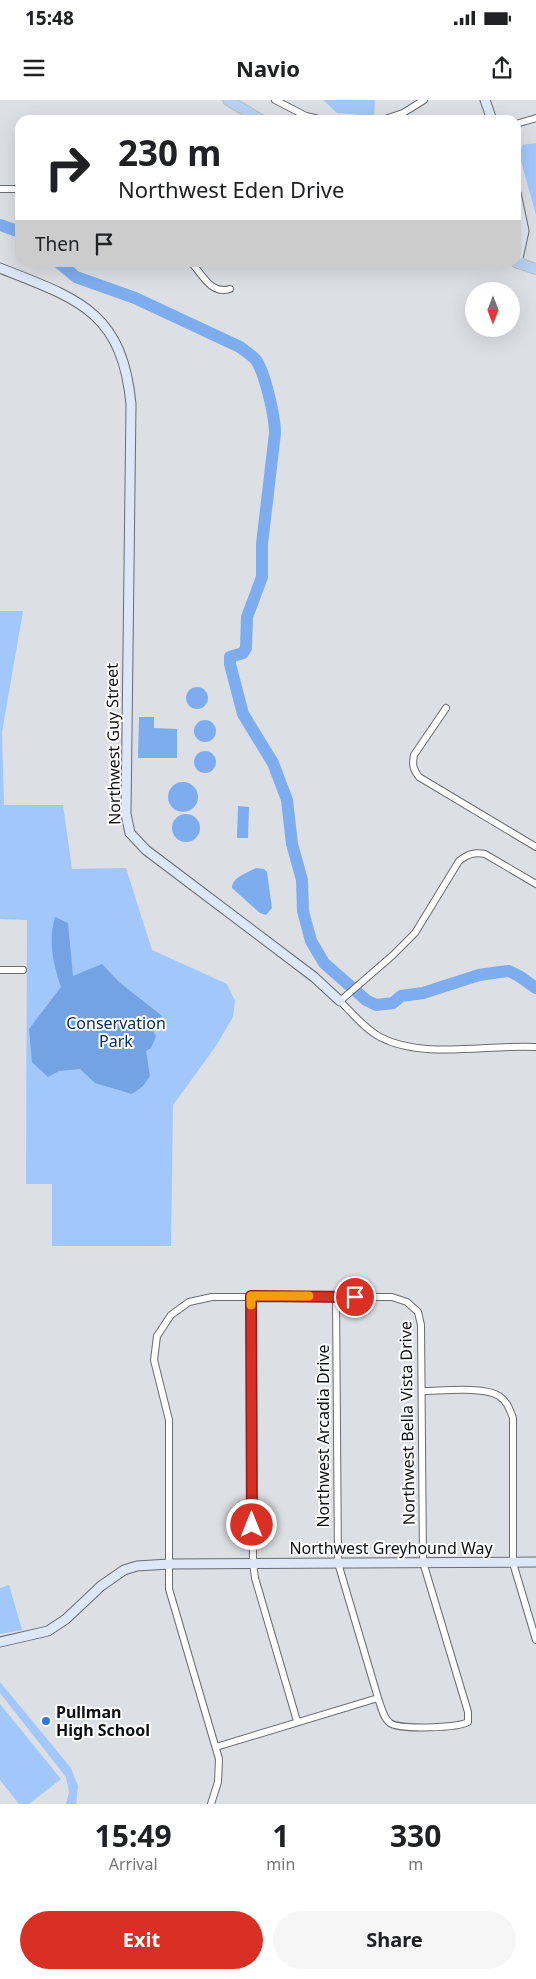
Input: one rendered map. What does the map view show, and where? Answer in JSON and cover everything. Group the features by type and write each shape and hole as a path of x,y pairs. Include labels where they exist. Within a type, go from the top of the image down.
{"main road":[{"path":"228,100 253,115"},
{"path":"521,264 536,269"}],"street":[{"path":"275,100 304,115"},
{"path":"397,115 424,100"},
{"path":"485,100 490,115"},
{"path":"521,122 536,118"},
{"path":"0,189 15,189"},
{"path":"521,217 524,231 521,245"},
{"path":"195,267 216,290 230,290"},
{"name":"Northwest Guy Street","path":"0,268 38,283 94,313 114,338 123,359 129,385 131,404 126,814 130,833 146,850 343,998"},
{"path":"446,708 414,755 412,764 414,771 419,777 536,847"},
{"path":"536,884 485,854 475,853 466,855 459,861 415,933 393,955 343,998 380,1037 410,1046 443,1048 536,1047"},
{"path":"0,970 23,970"},
{"path":"251,1296 253,1563 255,1578 297,1721"},
{"path":"211,1804 218,1782 219,1759 169,1589 169,1420 154,1360 157,1336 171,1315 189,1302 212,1297 336,1296"},
{"name":"Northwest Bella Vista Drive","path":"336,1296 392,1297 407,1302 418,1312 421,1324 423,1562 468,1712 468,1722 456,1727 396,1726 386,1719"},
{"name":"Northwest Arcadia Drive","path":"336,1296 338,1563 386,1719"},
{"path":"422,1391 484,1391 499,1395 509,1405 513,1418 513,1563 536,1640"},
{"name":"Northwest Greyhound Way","path":"0,1642 48,1631 66,1619 101,1586 124,1570 148,1565 536,1562"},
{"path":"216,1747 378,1698"}],"green space":[{"path":"323,100 375,100 374,115 337,113"},
{"path":"536,143 536,215 521,161 522,145"},
{"name":"Conservation Park","path":"0,611 23,611 2,732 4,805 63,805 72,869 126,868 152,950 227,984 235,1001 233,1017 216,1046 173,1105 171,1246 52,1246 52,1184 26,1184 27,920 0,919"},
{"path":"55,917 68,923 73,976 102,964 119,982 162,1016 150,1026 156,1036 151,1048 146,1051 150,1076 143,1086 132,1094 95,1083 80,1069 59,1071 48,1077 32,1062 29,1029 61,987 52,952 52,934"},
{"path":"9,1585 22,1630 0,1634 0,1588"},
{"path":"0,1682 71,1768 78,1786 76,1804 66,1804 69,1792 66,1777 0,1693"},
{"path":"0,1704 61,1779 29,1804 19,1804 0,1780"}],"shaded area":[{"path":"193,687 201,687 208,694 208,702 201,709 193,709 186,702 186,694"},
{"path":"139,717 154,717 154,728 177,729 177,758 138,758"},
{"path":"201,720 209,720 216,727 216,735 209,742 201,742 194,735 194,727"},
{"path":"205,751 213,754 216,762 213,770 205,773 197,770 194,762 197,754"},
{"path":"183,782 194,786 198,797 194,808 183,812 172,808 168,797 172,786"},
{"path":"238,806 249,807 248,838 237,838"},
{"path":"186,814 196,818 200,828 196,838 186,842 176,838 172,828 176,818"},
{"path":"256,868 264,869 267,872 272,908 266,915 260,913 232,888 237,878"}],"waterway":[{"path":"0,225 15,230"},
{"path":"64,267 76,277 135,298 240,347 256,360 263,375 271,406 275,433 262,544 262,577 247,617 246,648 243,653 230,657 230,664 243,714 273,763 287,800 292,844 302,880 303,911 311,941 324,963 366,1000 376,1005 393,1003 401,996 423,993 479,975 509,971 536,988"}],"slow traffic":[{"path":"251,1305 251,1296 309,1296"}],"place":[{"name":"Pullman High School","path":"46,1721"}],"route":[{"path":"252,1525 251,1296 355,1297"}]}
